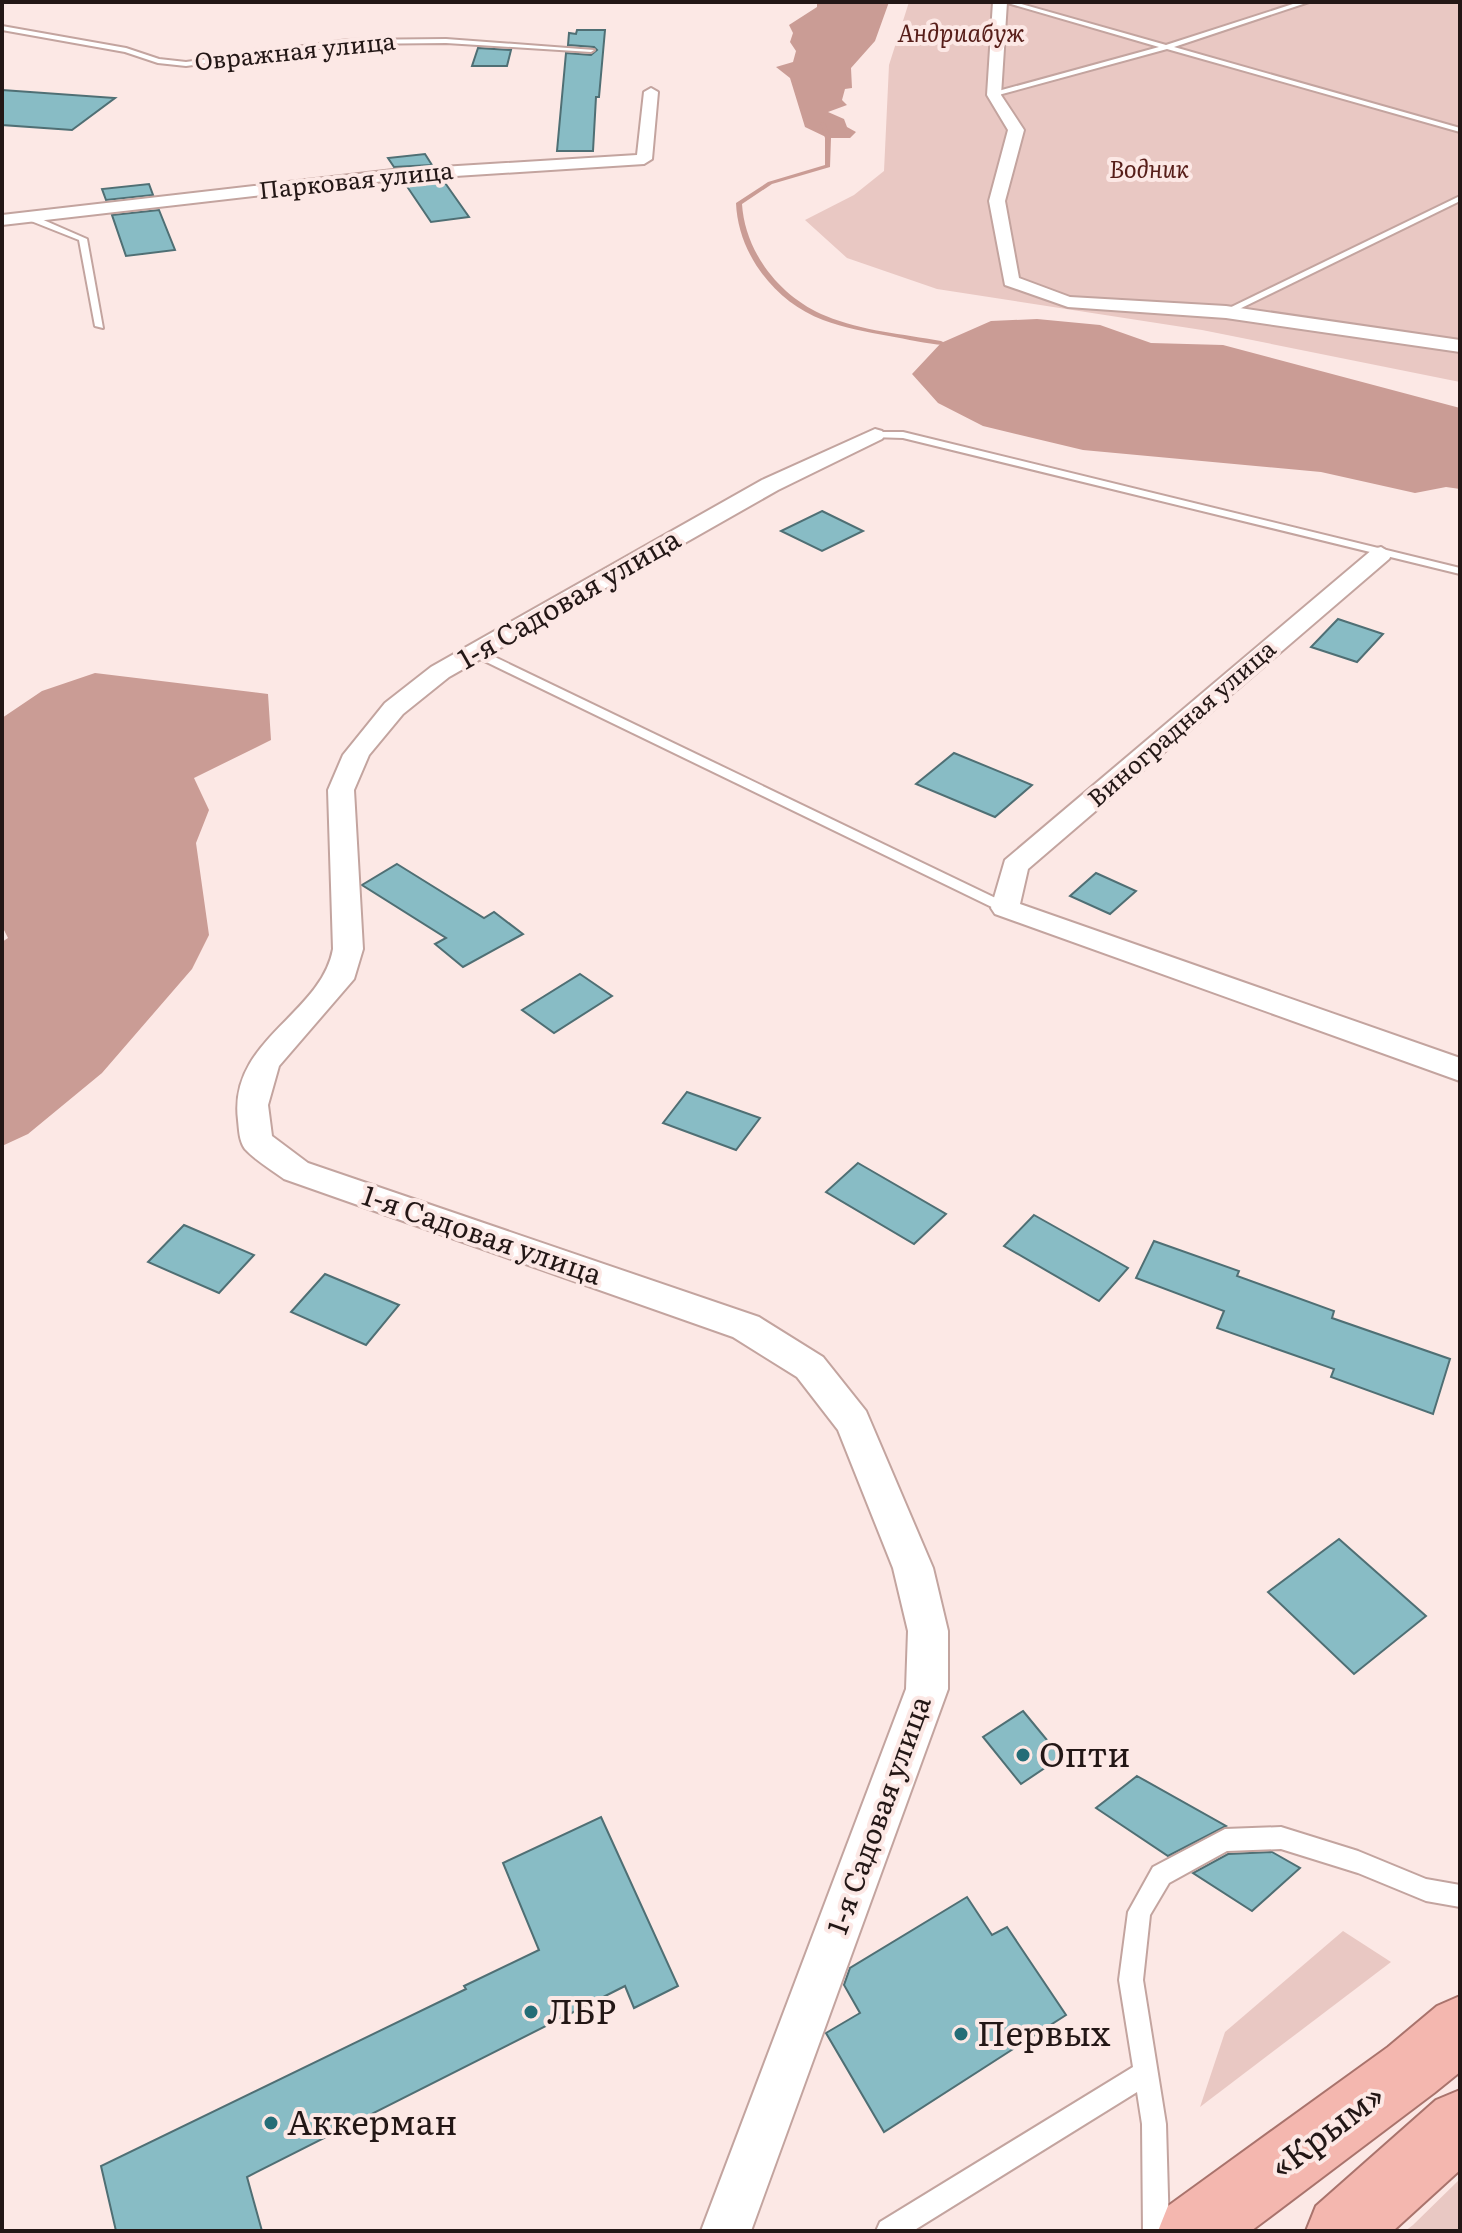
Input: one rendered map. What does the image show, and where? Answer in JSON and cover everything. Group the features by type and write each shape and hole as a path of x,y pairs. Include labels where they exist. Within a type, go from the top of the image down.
{"highway":[{"name":"«Крым»","path":"1193,2231 1411,2070 1460,2029"},
{"path":"1341,2231 1460,2124"}],"street":[{"path":"1000,2 994,95 1016,130 997,201 1011,281 1068,302 1226,312 1460,346"},
{"name":"Парковая улица","path":"2,220 393,175 644,159 651,92"},
{"name":"1-я Садовая улица","path":"726,2231 927,1689 928,1631 913,1568 853,1422 810,1367 746,1327 296,1171 257,1141 252,1105 264,1063 344,972 348,949 341,790 346,767 362,743 415,689 476,652 770,485 875,435"},
{"name":"Виноградная улица","path":"1005,908 1015,866 1381,554"},
{"path":"1005,908 1460,1070"}],"lane":[{"path":"1007,2 1460,130"},
{"path":"994,95 1167,47 1306,2"},
{"name":"Овражная улица","path":"2,28 126,50 158,61 186,64 348,42 446,41 591,50"},
{"path":"1226,312 1460,198"},
{"path":"29,217 83,239 100,326"},
{"path":"875,435 903,435 1460,571"},
{"path":"476,652 1005,908"},
{"path":"1156,2231 1154,2124 1131,1980 1139,1912 1161,1875 1225,1840 1281,1838 1358,1862 1426,1890 1460,1896"},
{"path":"889,2231 1147,2072"}],"green space":[{"name":"Водник","path":"909,2 1460,2 1460,382 1202,330 937,289 847,258 805,220 854,195 884,171 889,65"},
{"path":"1343,1931 1391,1962 1200,2107 1225,2032"},
{"path":"1460,2179 1460,2231 1405,2231 1413,2225"}],"shaded area":[{"path":"817,2 889,2 875,41 851,68 852,88 845,89 842,100 847,105 828,112 844,119 847,127 856,132 850,138 828,138 805,127 790,78 776,67 793,62 796,51 790,42 793,33 789,25 817,7"},
{"path":"1037,319 1100,325 1151,343 1223,345 1460,408 1460,489 1446,487 1415,493 1321,472 1083,450 983,426 938,403 912,374 941,343 991,321"},
{"path":"95,673 268,694 271,740 194,778 209,810 196,843 209,935 192,969 102,1073 28,1134 2,1146 2,942 8,938 2,926 2,718 42,691"}],"building":[{"path":"577,30 605,30 593,151 557,151 566,53 591,55 597,50 594,47 568,45 569,33 576,34"},
{"path":"478,48 511,50 507,66 472,66"},
{"path":"2,90 115,98 72,130 2,125"},
{"path":"425,154 432,165 394,167 388,158"},
{"path":"443,180 469,217 431,222 404,182"},
{"path":"149,184 153,195 106,200 102,189"},
{"path":"159,210 175,250 126,256 112,215"},
{"path":"822,511 863,531 822,551 781,531"},
{"path":"1338,619 1383,634 1357,662 1311,647"},
{"path":"954,753 1032,785 995,817 916,784"},
{"path":"397,864 484,918 494,912 523,934 463,967 435,944 446,938 362,885"},
{"path":"1096,873 1136,891 1110,914 1070,896"},
{"path":"580,974 612,996 554,1033 522,1010"},
{"path":"687,1092 760,1118 736,1150 663,1123"},
{"path":"858,1163 946,1214 914,1244 826,1192"},
{"path":"1034,1215 1128,1268 1099,1301 1004,1246"},
{"path":"184,1225 254,1255 219,1293 148,1262"},
{"path":"1154,1241 1239,1271 1237,1276 1334,1311 1332,1318 1450,1359 1433,1414 1331,1377 1334,1369 1217,1328 1224,1311 1136,1278"},
{"path":"325,1274 399,1305 366,1345 291,1312"},
{"path":"1339,1539 1426,1616 1354,1674 1268,1592"},
{"path":"1023,1711 1061,1757 1021,1784 983,1737"},
{"path":"1137,1776 1226,1826 1168,1856 1096,1808"},
{"path":"601,1817 678,1986 634,2008 625,1986 247,2177 262,2231 116,2231 101,2166 466,1989 464,1986 539,1950 503,1863"},
{"path":"1272,1852 1300,1868 1252,1911 1193,1873 1228,1854"},
{"path":"967,1897 992,1935 1007,1927 1066,2015 884,2132 826,2033 860,2013 844,1985 850,1968"}],"waterway":[{"path":"822,123 828,138 828,166 770,183 739,203 744,237 751,253 786,294 815,314 858,328 941,343"}],"place":[{"name":"Опти","path":"1023,1755"},
{"name":"ЛБР","path":"531,2012"},
{"name":"Первых","path":"961,2034"},
{"name":"Аккерман","path":"271,2123"}],"park label":[{"name":"Андриабуж","path":"961,34"}]}
